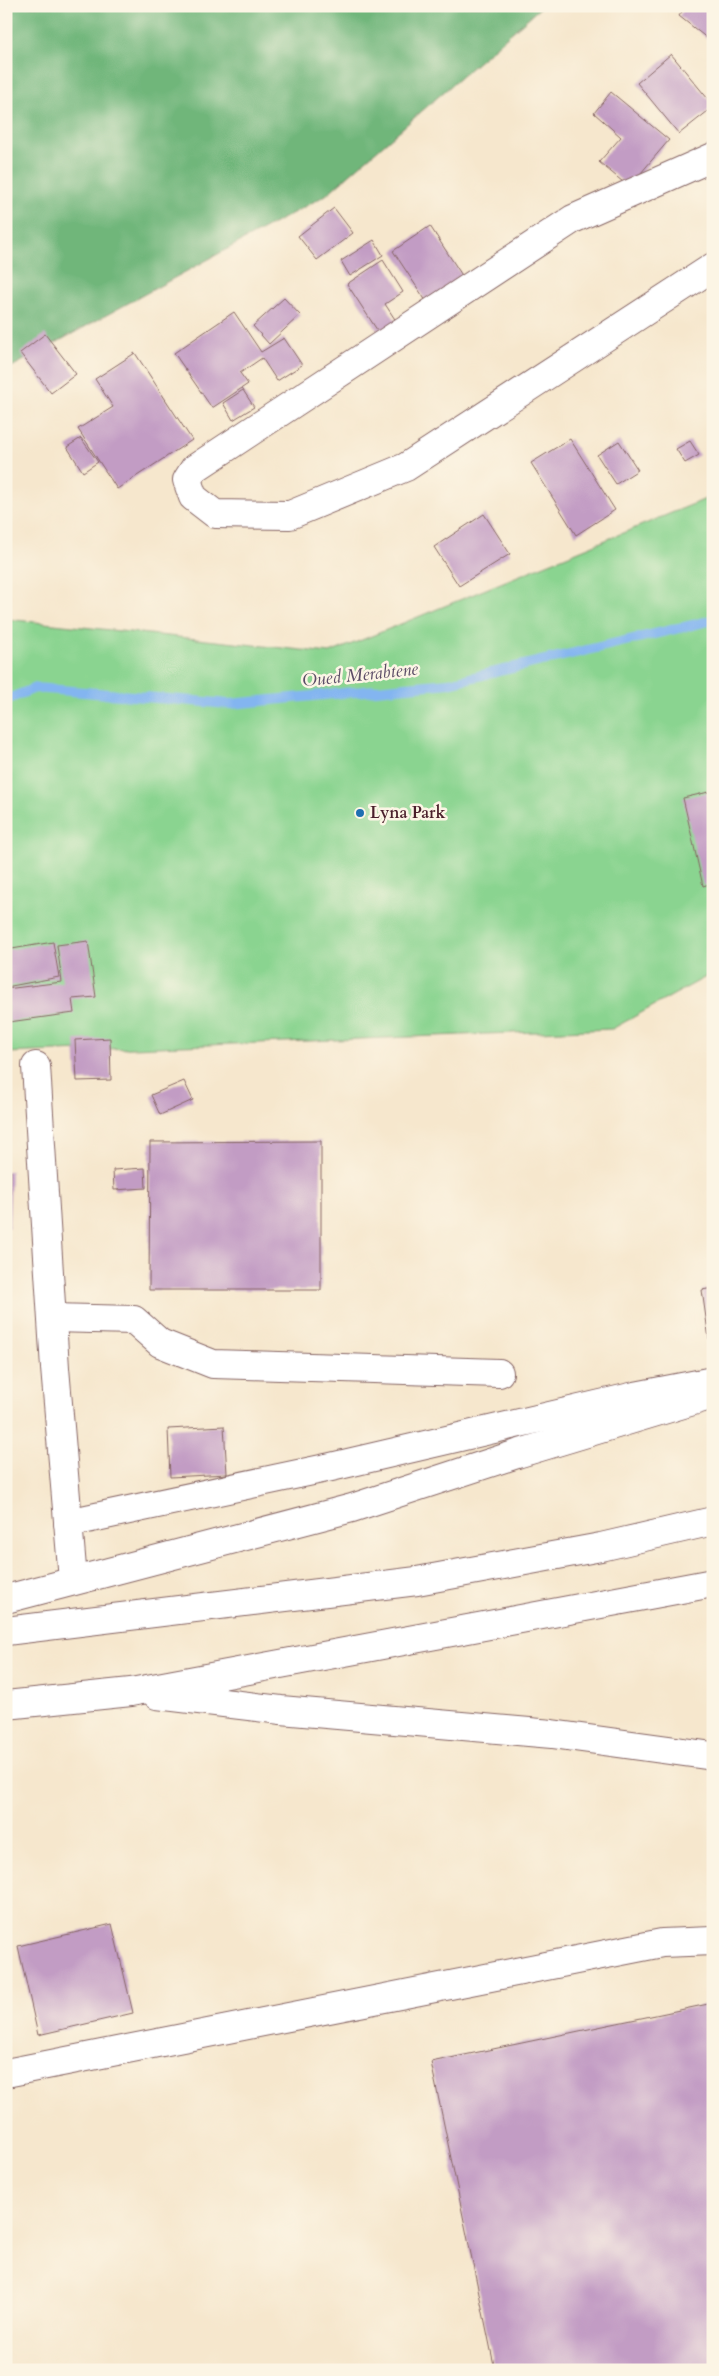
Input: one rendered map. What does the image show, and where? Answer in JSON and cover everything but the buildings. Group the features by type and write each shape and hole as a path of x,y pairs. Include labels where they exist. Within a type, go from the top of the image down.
{"main road":[{"path":"713,157 573,219 194,468 187,480 193,497 214,514 290,515 406,468 713,267"},
{"path":"36,1066 52,1318 73,1580"},
{"path":"52,1318 134,1320 160,1343 213,1364 499,1374"},
{"path":"68,1523 331,1467 626,1398 713,1380"},
{"path":"6,1599 352,1508 544,1446 713,1395"},
{"path":"6,1631 416,1581 601,1547 713,1521"},
{"path":"6,1704 131,1692 713,1583"},
{"path":"131,1692 281,1710 552,1734 713,1756"},
{"path":"6,2073 662,1944 713,1941"}],"green space":[{"path":"6,6 542,6 326,195 6,370"},
{"name":"Lyna Park","path":"713,496 713,973 612,1029 6,1053 6,619 330,653"}],"waterway":[{"name":"Oued Merabtene","path":"6,700 35,688 230,704 449,683 713,620"}],"place":[{"name":"Lyna Park","path":"360,813"}]}
